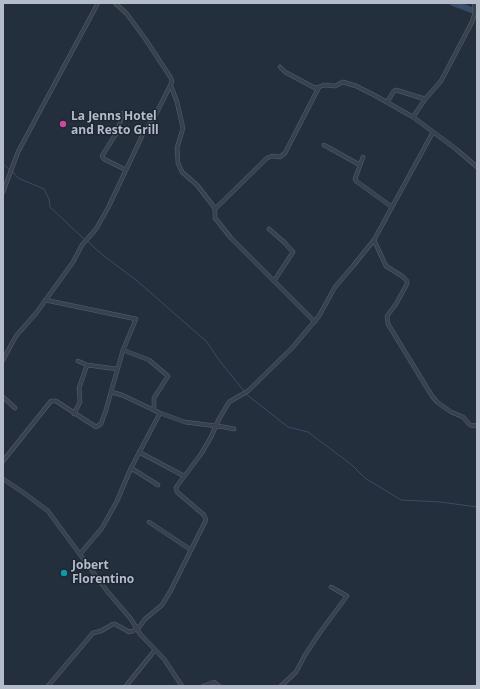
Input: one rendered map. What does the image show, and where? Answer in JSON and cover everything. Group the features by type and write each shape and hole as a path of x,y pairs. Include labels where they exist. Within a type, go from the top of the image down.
{"street":[{"path":"3,192 18,152 98,3"},
{"path":"3,360 16,336 37,312 73,262 82,245 96,229 108,208 143,134 171,86 171,78 146,40 127,14 115,3"},
{"path":"413,116 425,99 441,81 472,22 475,13 474,5"},
{"path":"280,67 285,72 315,88 324,85 335,86 345,82 387,102 413,116 477,167"},
{"path":"171,86 177,102 183,128 177,148 182,172 197,185 215,209 215,218 231,238 315,322"},
{"path":"215,209 267,158 272,156 280,157 285,153 319,87"},
{"path":"387,102 396,90 425,99"},
{"path":"123,113 117,132 102,156 104,159 126,170"},
{"path":"48,686 94,633 115,624 129,632 133,631 162,604 182,571 206,520 204,515 176,490 177,486 201,454 229,402 246,392 292,348 315,322 335,286 374,240 383,226 433,132"},
{"path":"324,145 360,165"},
{"path":"363,157 355,179 356,181 392,207"},
{"path":"269,229 293,252 274,281"},
{"path":"374,240 386,266 407,281 396,304 387,316 388,324 436,402 451,412 463,417 470,425 477,426"},
{"path":"3,461 51,401 56,401 93,426 98,426 101,424 123,350 136,320 45,300"},
{"path":"123,350 149,360 168,376 154,398 154,410"},
{"path":"78,361 87,365 117,369"},
{"path":"74,414 80,402 79,388 87,365"},
{"path":"110,392 122,395 160,413 185,422 234,429"},
{"path":"3,397 15,408"},
{"path":"80,554 102,528 117,501 131,468 160,413"},
{"path":"139,452 184,476"},
{"path":"131,468 158,485"},
{"path":"3,479 48,512 107,591 137,628 140,634 164,659 182,686"},
{"path":"149,522 191,550"},
{"path":"281,686 296,672 321,631 347,596 331,587"},
{"path":"126,686 155,650"},
{"path":"203,686 214,682 219,686"}],"waterway":[{"path":"453,3 477,12"},
{"path":"3,164 10,170"},
{"path":"13,172 18,178 44,189 49,199 50,207 84,239"},
{"path":"87,241 136,280 207,342 219,360 244,391"},
{"path":"246,394 288,427 308,432 352,465 365,478 401,500 441,502 477,507"}],"place":[{"name":"La Jenns Hotel and Resto Grill","path":"63,124"},
{"name":"Jobert Florentino","path":"64,573"}]}
